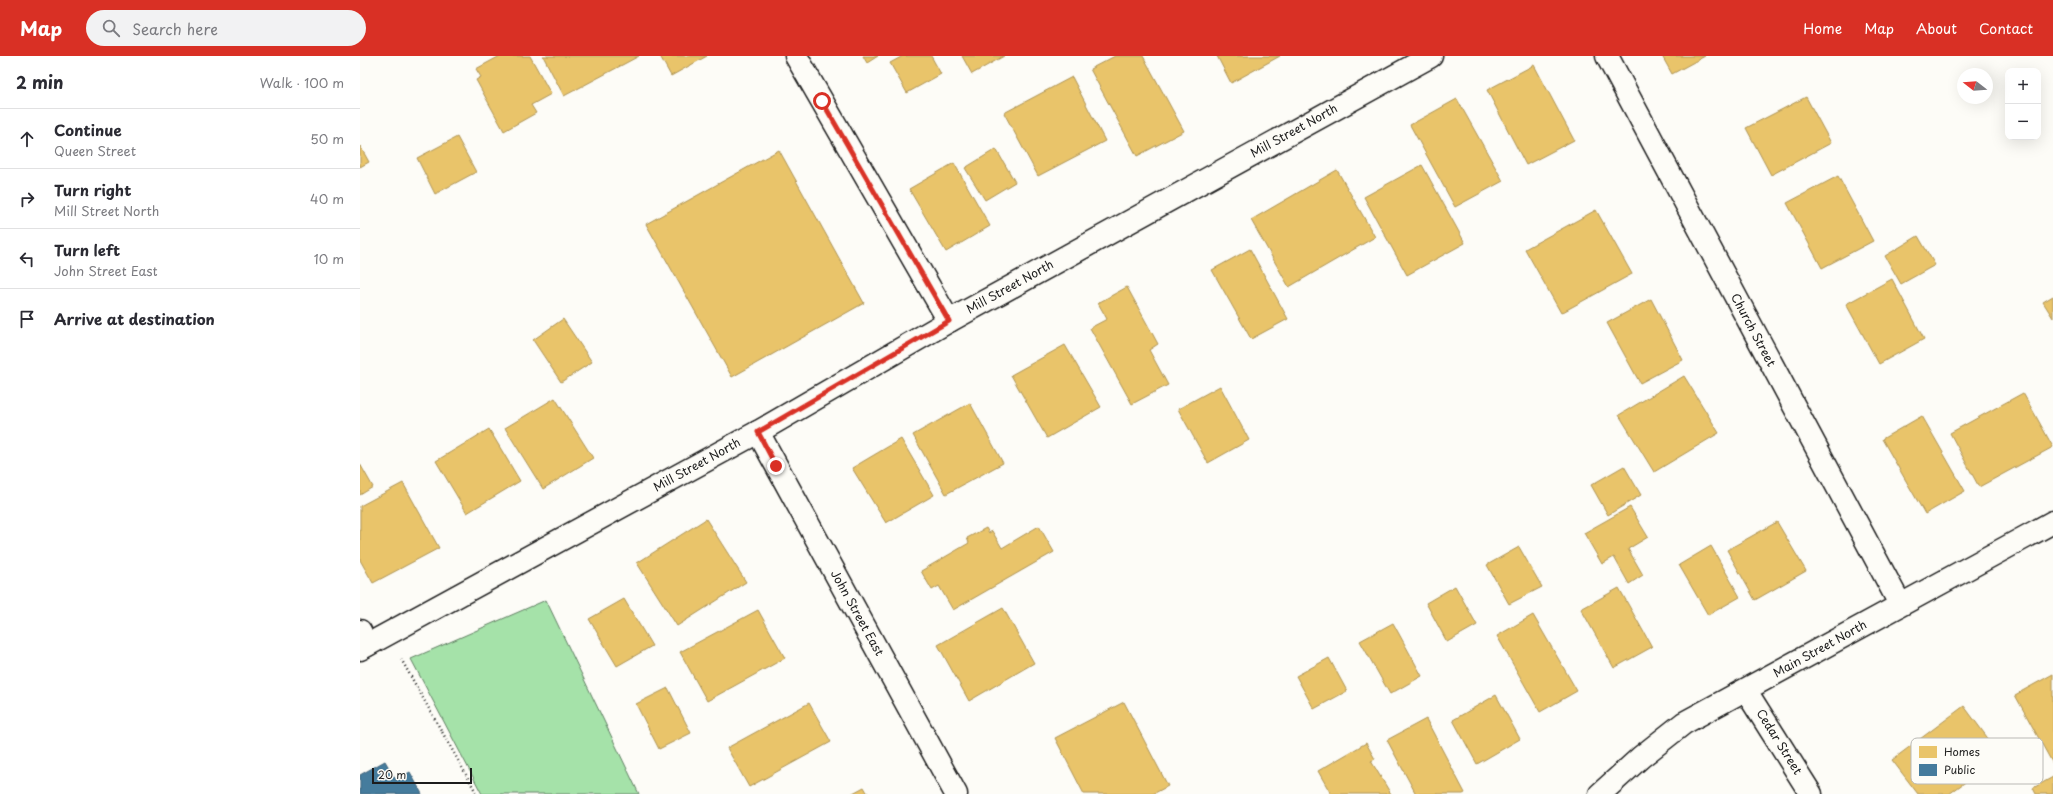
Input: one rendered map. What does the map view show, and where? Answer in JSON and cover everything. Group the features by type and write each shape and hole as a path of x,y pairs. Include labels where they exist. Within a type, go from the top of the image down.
{"street":[{"path":"796,56 949,321"},
{"name":"Mill Street North","path":"362,642 387,634 758,432 949,321 1431,56"},
{"name":"Church Street","path":"1607,56 1900,604"},
{"name":"John Street East","path":"758,432 956,794"},
{"name":"Main Street North","path":"1600,794 1641,757 1684,723 1746,691 1900,604 2053,522"},
{"name":"Cedar Street","path":"1746,691 1811,794"}],"path":[{"path":"387,634 476,793 472,794"}],"green space":[{"path":"546,600 639,794 482,794 411,659"}],"building: Homes":[{"path":"500,56 530,56 551,94 531,105 536,113 504,131 476,80 481,77 476,69"},
{"path":"543,56 639,56 564,96"},
{"path":"660,56 707,56 671,76"},
{"path":"863,56 878,56 867,63"},
{"path":"903,56 931,56 941,74 907,93 890,63"},
{"path":"962,56 1004,56 972,74"},
{"path":"1115,56 1143,56 1184,131 1137,156 1090,69"},
{"path":"1217,56 1280,56 1231,83"},
{"path":"1662,56 1705,56 1672,74"},
{"path":"1534,65 1574,140 1526,165 1487,90"},
{"path":"1072,77 1105,141 1038,176 1004,113"},
{"path":"1806,97 1831,143 1771,175 1746,128"},
{"path":"1457,99 1503,181 1455,207 1410,125"},
{"path":"457,137 476,172 435,194 417,158"},
{"path":"360,146 369,162 360,167"},
{"path":"996,149 1015,182 985,200 965,168"},
{"path":"779,150 864,303 732,377 646,224"},
{"path":"954,163 990,226 946,252 909,189"},
{"path":"1422,165 1465,243 1407,275 1364,197"},
{"path":"1337,170 1375,237 1289,287 1251,220"},
{"path":"1838,176 1873,241 1822,268 1787,203"},
{"path":"1596,210 1632,274 1561,313 1525,249"},
{"path":"1918,236 1935,265 1901,284 1885,256"},
{"path":"1250,249 1288,319 1251,339 1212,270"},
{"path":"1892,279 1924,339 1879,364 1846,304"},
{"path":"1127,287 1158,344 1149,350 1168,385 1132,404 1090,328 1107,319 1098,303"},
{"path":"2053,296 2053,318 2043,302"},
{"path":"1651,299 1683,360 1640,383 1607,323"},
{"path":"563,319 592,362 561,382 533,340"},
{"path":"1065,345 1101,407 1047,438 1011,375"},
{"path":"1684,376 1719,433 1654,472 1619,415"},
{"path":"1220,386 1249,440 1208,463 1178,409"},
{"path":"2023,393 2053,447 1979,487 1950,433"},
{"path":"555,398 593,458 543,489 505,428"},
{"path":"970,403 1003,463 946,494 913,435"},
{"path":"1922,416 1965,491 1925,514 1882,439"},
{"path":"489,429 520,481 467,513 436,461"},
{"path":"901,439 934,495 886,523 852,468"},
{"path":"360,464 373,487 360,495"},
{"path":"1624,466 1641,495 1608,515 1591,485"},
{"path":"403,483 439,548 373,583 360,560 360,506"},
{"path":"1630,507 1648,537 1628,549 1643,575 1629,584 1614,557 1602,564 1584,533"},
{"path":"706,519 746,582 677,626 637,563"},
{"path":"1777,522 1806,571 1755,600 1727,550"},
{"path":"1039,526 1054,552 953,610 939,586 932,590 921,571 969,543 967,538 986,528 989,533 992,531 1002,548"},
{"path":"1711,546 1740,597 1708,615 1679,565"},
{"path":"1519,547 1542,587 1509,604 1487,565"},
{"path":"1455,586 1477,625 1447,642 1426,603"},
{"path":"1619,588 1652,647 1614,668 1581,609"},
{"path":"624,599 652,646 617,666 589,619"},
{"path":"1003,608 1034,663 969,701 938,645"},
{"path":"758,610 785,658 707,701 680,652"},
{"path":"1533,615 1577,691 1540,712 1497,636"},
{"path":"1393,623 1422,676 1390,694 1360,641"},
{"path":"1329,658 1347,691 1314,709 1296,676"},
{"path":"2053,674 2053,764 2043,746 2043,738 2039,738 2015,695"},
{"path":"668,688 691,733 659,749 636,704"},
{"path":"1496,695 1520,739 1477,764 1453,720"},
{"path":"1124,702 1168,786 1153,794 1084,794 1055,738"},
{"path":"809,703 831,742 749,787 727,748"},
{"path":"1964,706 1988,738 1921,738"},
{"path":"1426,719 1465,793 1416,794 1387,740"},
{"path":"1366,743 1375,759 1371,761 1391,794 1331,794 1318,771"},
{"path":"1911,746 1911,784 1963,784 1949,794 1918,794 1892,760"},
{"path":"2053,777 2053,794 2036,794 2033,788 2043,784 2043,782"},
{"path":"864,787 868,794 851,794"}],"building: Public":[{"path":"385,761 396,780 410,772 422,794 360,794 360,775"}],"route":[{"path":"776,466 758,432 949,321 822,101"}]}
